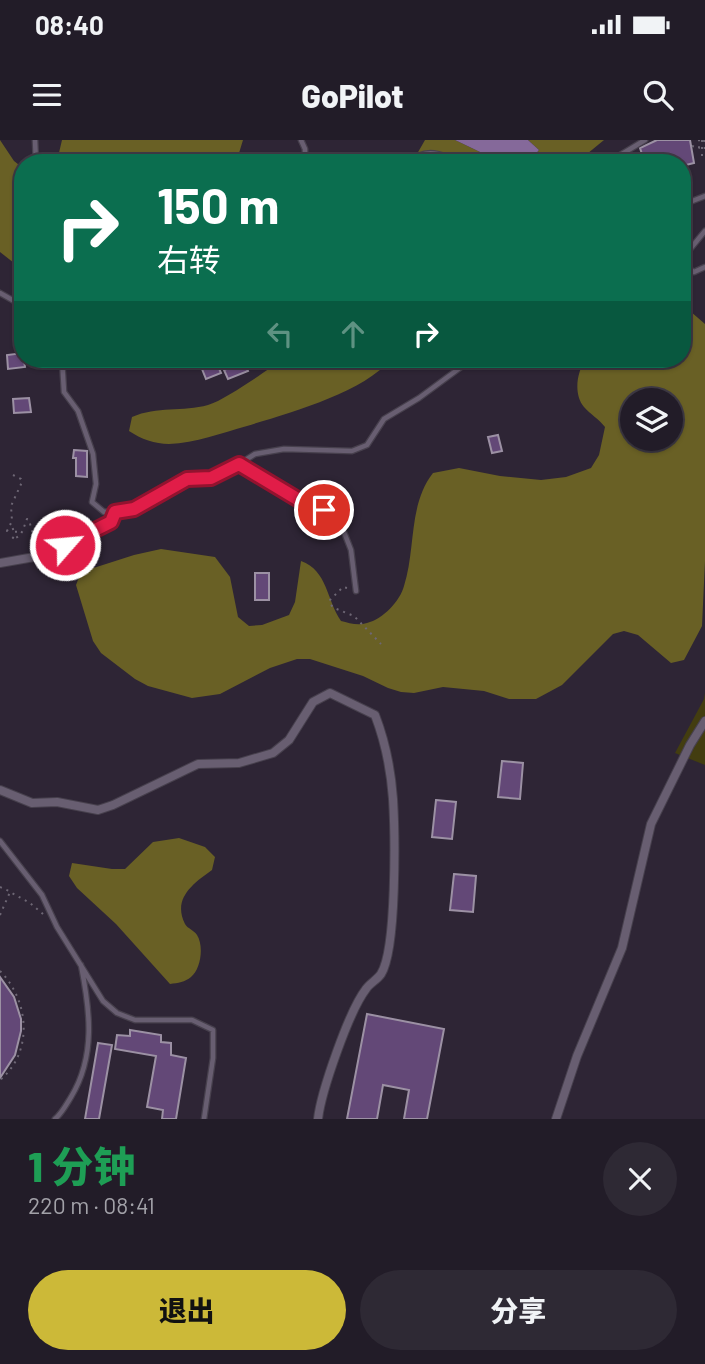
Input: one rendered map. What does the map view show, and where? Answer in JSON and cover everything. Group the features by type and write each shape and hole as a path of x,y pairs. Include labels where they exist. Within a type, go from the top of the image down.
{"street":[{"path":"0,563 40,556 54,550 111,522 115,512"},
{"path":"0,790 32,803 57,802 98,810 198,764 239,763 273,753 289,740 313,702 330,693 375,715 382,734 393,797 392,927 382,973 365,989 353,1013 320,1101 318,1119"},
{"path":"556,1119 577,1056 622,948 651,824 690,745 705,721"}],"lane":[{"path":"622,154 645,140"},
{"path":"691,248 705,231"},
{"path":"63,368 64,392 78,411 93,454 96,484 92,502 103,512 134,509 187,479 211,478 255,454 284,449 352,451 367,446 384,419 419,398 460,368"},
{"path":"239,464 304,503 333,514 340,522 352,550 356,591"},
{"path":"0,841 42,895 57,927 103,1001 117,1013 135,1020 192,1020 212,1030 213,1058 204,1119"},
{"path":"55,1119 80,1082 89,1045 89,1003 80,962"}],"path":[{"path":"692,146 699,148 702,140"},
{"path":"702,140 705,151"},
{"path":"702,140 702,156 705,155"},
{"path":"13,475 22,482 10,506 12,521 8,531 16,528 12,539 20,536 27,519 35,542 54,550"},
{"path":"356,591 344,587 330,600 330,604 354,616 382,644"},
{"path":"0,887 30,903 57,927"},
{"path":"0,915 10,892"},
{"path":"0,971 10,981 22,1004 25,1028 20,1053 0,1080"}],"shaded area":[{"path":"0,140 14,161 14,263 0,252"},
{"path":"62,140 243,140 239,154 59,154"},
{"path":"425,140 455,140 484,154 417,154"},
{"path":"455,140 528,140 539,150 536,154 484,154"},
{"path":"528,140 604,140 587,154 536,154 539,150"},
{"path":"691,312 705,324 705,561 702,626 684,660 671,663 638,635 624,631 613,634 562,685 536,699 509,699 484,691 443,687 414,693 401,692 310,659 297,659 270,668 220,694 192,698 148,686 135,679 101,653 93,641 76,585 81,572 161,549 215,557 230,577 238,617 249,626 262,625 289,615 295,602 301,561 322,579 341,621 360,624 379,618 390,609 402,592 408,572 416,513 425,486 433,473 459,468 541,480 566,477 591,468 599,455 605,427 581,402 577,389 581,368 691,368"},
{"path":"270,368 381,368 363,382 324,400 283,415 189,442 164,444 129,431 132,417 151,411 208,405"},
{"path":"705,693 705,765 675,753"},
{"path":"179,838 205,847 215,857 212,870 192,886 181,906 185,924 196,933 199,940 199,963 189,979 170,984 116,924 77,888 69,876 72,863 125,869 153,842"}],"building":[{"path":"657,140 690,140 694,163 691,164 691,154 642,154 640,148"},
{"path":"14,354 14,368 16,368 8,369 7,355"},
{"path":"202,368 219,368 221,373 206,379"},
{"path":"247,368 248,371 228,379 224,370"},
{"path":"29,398 31,412 14,413 13,399"},
{"path":"498,435 502,451 492,453 488,437"},
{"path":"74,450 87,451 87,477 76,476"},
{"path":"255,573 269,573 269,600 255,600"},
{"path":"502,761 523,763 520,799 498,797"},
{"path":"436,800 456,802 452,839 432,837"},
{"path":"454,874 476,876 473,912 450,910"},
{"path":"0,977 14,997 21,1019 21,1031 15,1055 0,1078"},
{"path":"367,1014 444,1029 427,1119 404,1119 409,1090 383,1085 377,1119 347,1119"},
{"path":"130,1030 161,1035 161,1042 171,1043 171,1055 186,1058 176,1119 162,1119 163,1110 147,1107 156,1056 115,1049 117,1035 130,1036"},
{"path":"98,1043 112,1045 99,1119 85,1119"}],"route":[{"path":"65,545 111,522 115,512 134,509 187,479 211,478 239,464 304,503 324,510"}]}
